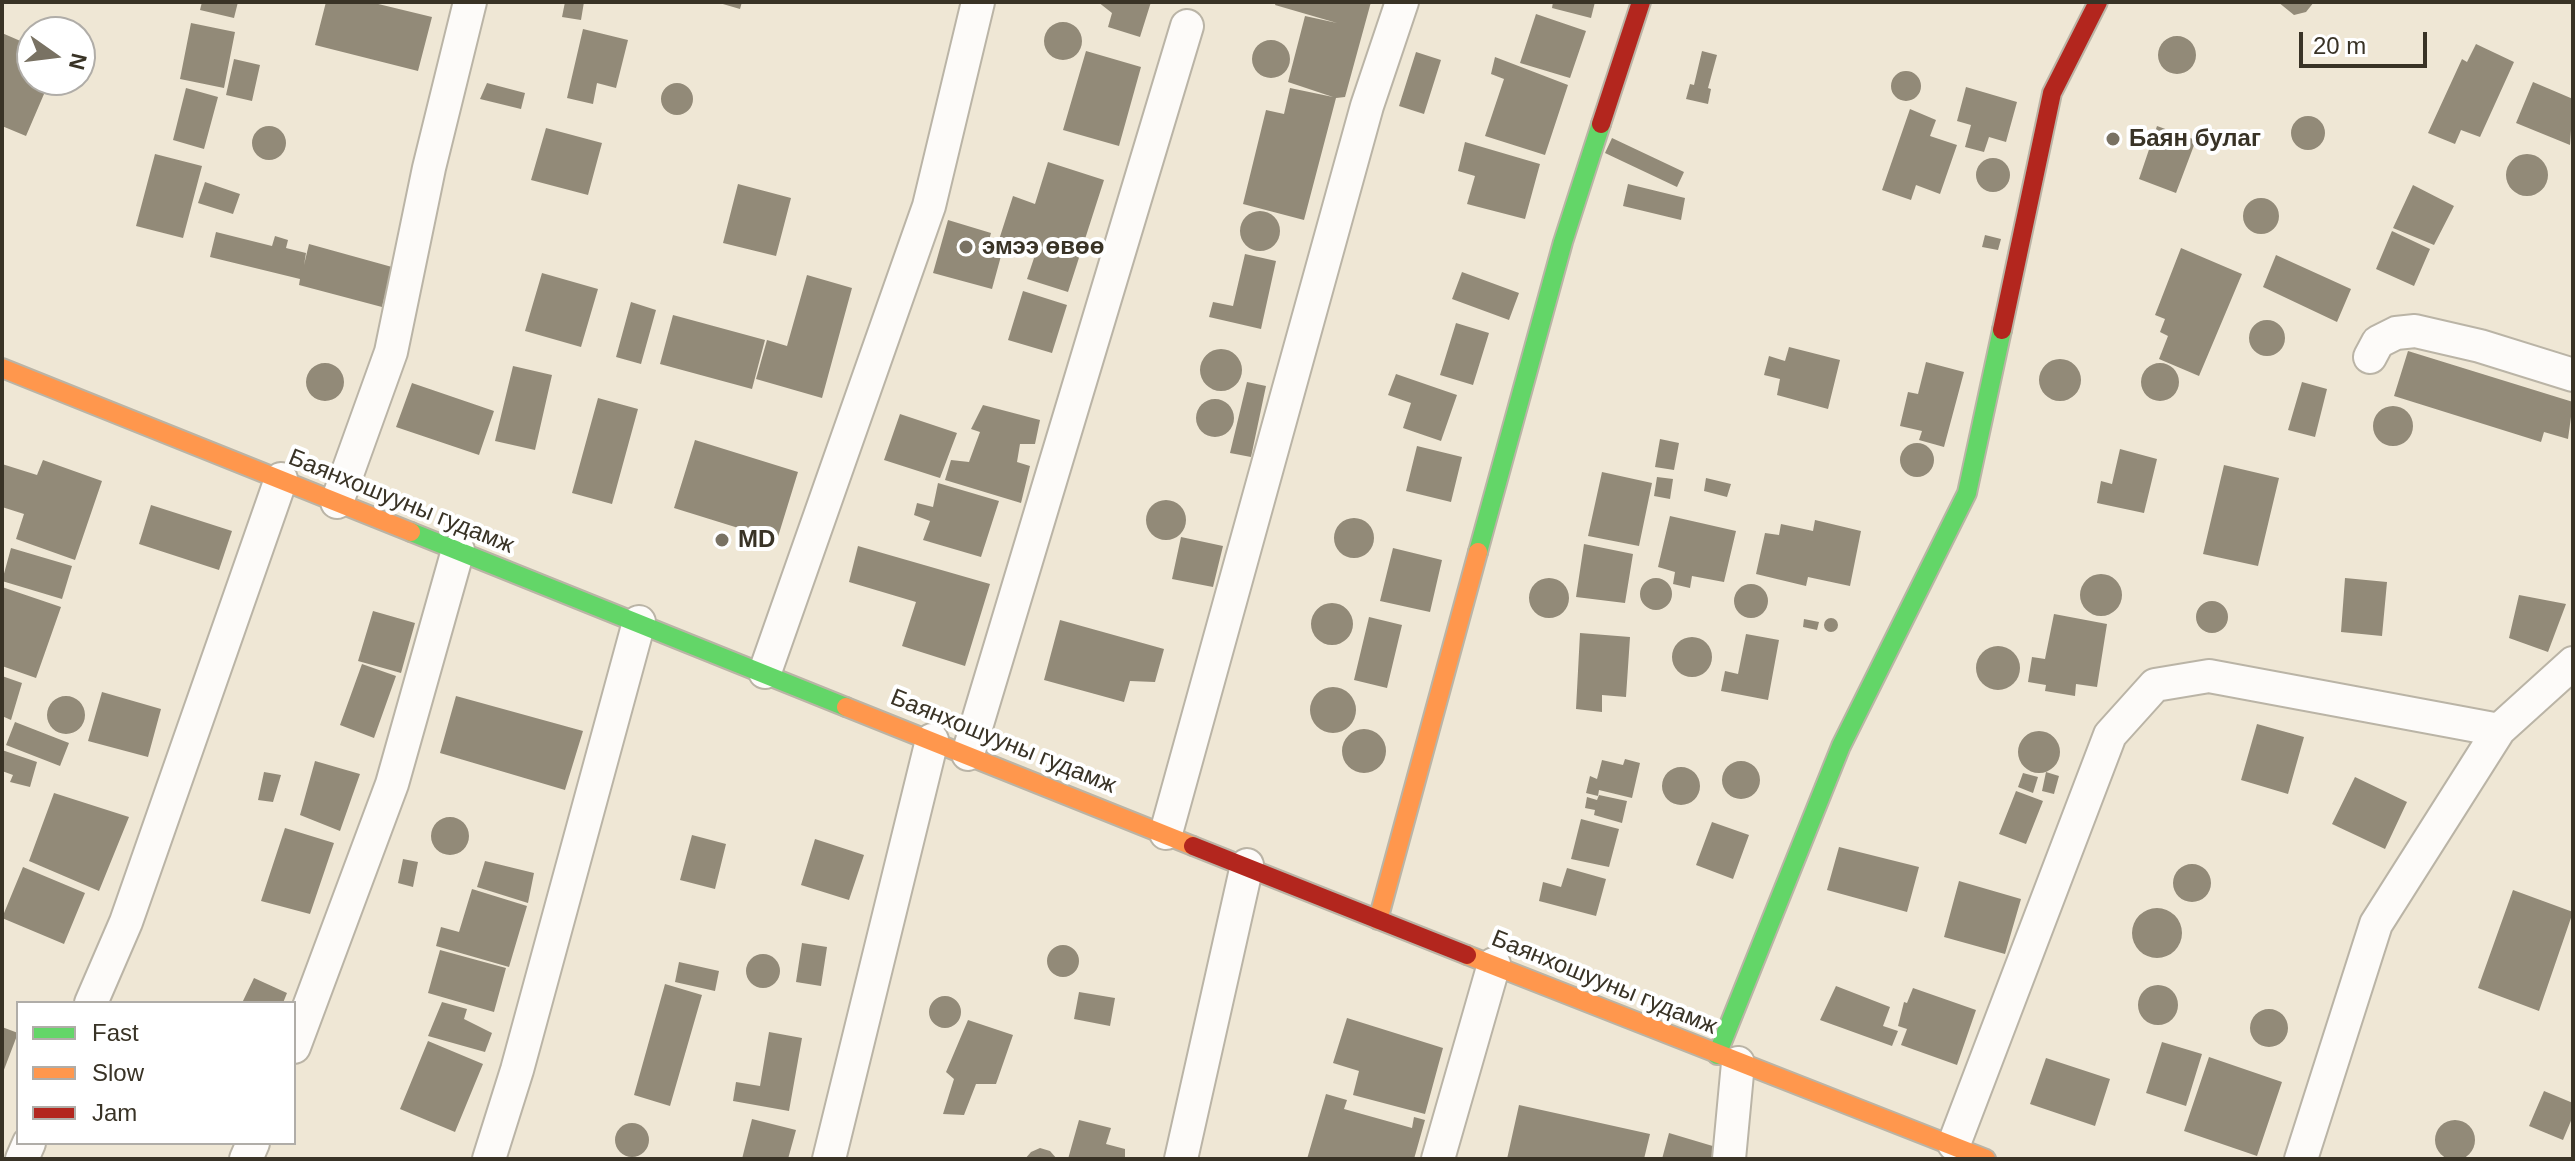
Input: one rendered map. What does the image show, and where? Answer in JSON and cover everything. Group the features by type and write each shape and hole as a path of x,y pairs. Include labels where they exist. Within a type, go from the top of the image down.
{"main road":[{"path":"1378,920 1563,242 1641,2"},
{"path":"1727,1059 1841,746 1967,493 2052,93 2098,2"},
{"name":"Баянхошууны гудамж","path":"2,368 1378,920 1986,1159"}],"street":[{"path":"337,502 391,352 429,168 470,2"},
{"path":"765,672 929,206 978,2"},
{"path":"1166,833 1367,106 1402,2"},
{"path":"968,754 1187,26"},
{"path":"2370,357 2378,342 2396,333 2415,331 2480,346 2573,375"},
{"path":"92,1001 126,922 281,479"},
{"path":"296,1042 392,784 458,550"},
{"path":"489,1159 517,1070 639,622"},
{"path":"2301,1159 2376,924 2499,730 2573,663"},
{"path":"1954,1144 2110,735 2155,685 2209,676 2499,730"},
{"path":"829,1159 932,740"},
{"path":"1181,1159 1247,865"},
{"path":"1438,1159 1494,964"},
{"path":"1727,1059 1729,1159"}],"building":[{"path":"202,2 238,2 234,18 200,10"},
{"path":"326,2 370,2 432,17 418,71 315,45"},
{"path":"565,2 584,2 581,20 562,17"},
{"path":"716,2 742,2 740,9"},
{"path":"1098,2 1151,2 1140,37 1108,27 1112,13"},
{"path":"1276,2 1371,2 1345,97 1336,98 1304,220 1243,204 1266,110 1284,114 1290,88 1333,97 1288,82 1305,16 1337,23 1275,5"},
{"path":"1553,2 1595,2 1591,18 1552,8"},
{"path":"2278,2 2314,2 2306,12 2294,15"},
{"path":"1536,14 1586,31 1570,78 1520,63"},
{"path":"1063,22 1077,27 1082,41 1077,55 1063,60 1049,55 1044,41 1049,27"},
{"path":"191,23 235,32 224,88 180,79"},
{"path":"583,29 628,40 616,88 597,83 593,104 567,98"},
{"path":"2,33 16,39 16,96 43,96 26,136 2,126"},
{"path":"2177,36 2190,42 2196,55 2190,68 2177,74 2164,68 2158,55 2164,42"},
{"path":"1271,40 1284,46 1290,59 1284,72 1271,78 1258,72 1252,59 1258,46"},
{"path":"2476,44 2514,62 2480,137 2461,130 2455,144 2428,133 2462,59 2467,62"},
{"path":"1086,51 1141,67 1119,146 1063,130"},
{"path":"1702,51 1717,55 1708,88 1711,89 1708,104 1686,99 1690,84 1694,85"},
{"path":"1416,52 1441,60 1424,114 1399,106"},
{"path":"1495,57 1568,85 1545,155 1485,136 1504,79 1491,74"},
{"path":"234,59 260,65 252,101 226,95"},
{"path":"1906,71 1917,75 1921,86 1917,97 1906,101 1895,97 1891,86 1895,75"},
{"path":"2533,82 2573,99 2570,145 2516,123"},
{"path":"487,83 525,93 521,109 480,99"},
{"path":"677,83 688,88 693,99 688,110 677,115 666,110 661,99 666,88"},
{"path":"1966,87 2017,102 2006,142 1989,137 1984,152 1965,147 1971,125 1957,121"},
{"path":"186,88 218,97 204,149 173,140"},
{"path":"1910,109 1936,120 1930,136 1957,145 1940,194 1916,185 1911,200 1882,190"},
{"path":"2308,116 2320,121 2325,133 2320,145 2308,150 2296,145 2291,133 2296,121"},
{"path":"269,126 281,131 286,143 281,155 269,160 257,155 252,143 257,131"},
{"path":"2157,126 2196,140 2176,193 2139,179"},
{"path":"546,128 602,143 588,195 531,180"},
{"path":"1612,138 1684,172 1677,187 1605,153"},
{"path":"1465,142 1540,164 1525,219 1467,204 1475,176 1458,171"},
{"path":"155,154 202,166 183,238 136,226"},
{"path":"2527,154 2542,160 2548,175 2542,190 2527,196 2512,190 2506,175 2512,160"},
{"path":"1993,158 2005,163 2010,175 2005,187 1993,192 1981,187 1976,175 1981,163"},
{"path":"1048,162 1104,180 1068,292 1027,279 1034,258 997,246 1013,196 1035,204"},
{"path":"205,182 240,194 233,214 198,203"},
{"path":"738,184 791,198 776,256 723,243"},
{"path":"1628,184 1685,198 1681,220 1623,206"},
{"path":"2413,185 2454,206 2434,245 2393,228"},
{"path":"2261,198 2274,203 2279,216 2274,229 2261,234 2248,229 2243,216 2248,203"},
{"path":"1260,211 1274,217 1280,231 1274,245 1260,251 1246,245 1240,231 1246,217"},
{"path":"948,220 991,233 986,252 1001,256 992,289 933,273"},
{"path":"2392,231 2430,249 2414,286 2376,269"},
{"path":"216,232 272,246 275,236 288,240 286,248 306,253 304,265 309,244 392,267 382,307 299,285 300,279 210,257"},
{"path":"1985,235 2001,239 1998,250 1982,247"},
{"path":"2181,248 2242,274 2199,376 2159,359 2168,336 2160,332 2165,319 2155,315"},
{"path":"1245,254 1276,261 1261,329 1209,317 1213,302 1233,306"},
{"path":"2276,255 2351,289 2337,322 2263,287"},
{"path":"1462,272 1519,293 1509,320 1452,299"},
{"path":"542,273 598,289 581,347 525,331"},
{"path":"807,275 852,288 822,398 756,379 767,340 787,346"},
{"path":"1023,291 1067,305 1052,353 1008,340"},
{"path":"631,302 656,310 641,364 616,357"},
{"path":"673,315 765,340 752,389 660,364"},
{"path":"2267,320 2280,325 2285,338 2280,351 2267,356 2254,351 2249,338 2254,325"},
{"path":"1456,323 1489,333 1473,385 1440,375"},
{"path":"1789,347 1840,360 1828,409 1777,395 1780,379 1764,375 1769,356 1785,361"},
{"path":"1221,349 1236,355 1242,370 1236,385 1221,391 1206,385 1200,370 1206,355"},
{"path":"2408,351 2573,402 2568,439 2544,432 2541,442 2394,396"},
{"path":"2060,359 2075,365 2081,380 2075,395 2060,401 2045,395 2039,380 2045,365"},
{"path":"1926,362 1964,372 1944,447 1919,440 1922,431 1900,426 1908,392 1918,394"},
{"path":"325,363 338,369 344,382 338,395 325,401 312,395 306,382 312,369"},
{"path":"2160,363 2173,369 2179,382 2173,395 2160,401 2147,395 2141,382 2147,369"},
{"path":"513,366 552,375 535,450 495,441"},
{"path":"1396,374 1457,395 1441,441 1403,428 1411,403 1388,395"},
{"path":"1247,382 1266,386 1251,457 1230,453"},
{"path":"2302,382 2327,389 2315,437 2288,430"},
{"path":"412,383 494,411 479,455 396,427"},
{"path":"598,398 638,409 612,504 572,493"},
{"path":"1215,399 1228,405 1234,418 1228,431 1215,437 1202,431 1196,418 1202,405"},
{"path":"983,405 1040,420 1035,444 1020,444 1017,462 1030,466 1021,503 945,480 951,460 969,462 980,432 971,429"},
{"path":"2393,406 2407,412 2413,426 2407,440 2393,446 2379,440 2373,426 2379,412"},
{"path":"900,414 957,433 940,478 884,460"},
{"path":"1660,439 1679,443 1674,470 1655,467"},
{"path":"695,440 798,472 777,540 674,508"},
{"path":"1917,443 1929,448 1934,460 1929,472 1917,477 1905,472 1900,460 1905,448"},
{"path":"1417,446 1462,457 1451,502 1406,491"},
{"path":"2120,449 2157,459 2144,513 2097,503 2101,481 2112,484"},
{"path":"43,460 102,481 75,560 16,539 24,514 2,507 2,464 37,475"},
{"path":"2224,465 2279,478 2258,566 2203,554"},
{"path":"1602,472 1652,483 1639,546 1588,536"},
{"path":"1657,477 1673,479 1670,499 1654,496"},
{"path":"1706,478 1731,484 1727,497 1704,491"},
{"path":"938,483 999,501 981,557 923,540 930,521 914,515 917,503 933,507"},
{"path":"1166,500 1180,506 1186,520 1180,534 1166,540 1152,534 1146,520 1152,506"},
{"path":"151,505 232,531 219,570 139,544"},
{"path":"1670,516 1736,531 1724,582 1692,576 1690,588 1673,584 1675,572 1658,567"},
{"path":"1354,518 1368,524 1374,538 1368,552 1354,558 1340,552 1334,538 1340,524"},
{"path":"1815,520 1861,531 1850,586 1808,577 1806,586 1756,574 1765,533 1779,535 1781,524 1813,531"},
{"path":"1181,537 1223,546 1213,587 1172,579"},
{"path":"1584,544 1633,554 1625,603 1576,597"},
{"path":"858,546 990,584 965,666 902,646 916,602 849,582"},
{"path":"11,548 72,566 62,599 2,581"},
{"path":"1393,548 1442,560 1430,612 1380,601"},
{"path":"2101,574 2116,580 2122,595 2116,610 2101,616 2086,610 2080,595 2086,580"},
{"path":"1549,578 1563,584 1569,598 1563,612 1549,618 1535,612 1529,598 1535,584"},
{"path":"1656,578 1667,583 1672,594 1667,605 1656,610 1645,605 1640,594 1645,583"},
{"path":"2345,578 2387,582 2382,636 2341,632"},
{"path":"1751,584 1763,589 1768,601 1763,613 1751,618 1739,613 1734,601 1739,589"},
{"path":"2,587 61,607 36,678 2,666"},
{"path":"2519,595 2566,604 2548,652 2509,638"},
{"path":"2212,601 2224,605 2228,617 2224,629 2212,633 2200,629 2196,617 2200,605"},
{"path":"1332,603 1347,609 1353,624 1347,639 1332,645 1317,639 1311,624 1317,609"},
{"path":"373,611 415,623 401,673 358,661"},
{"path":"2054,614 2107,624 2097,687 2076,684 2075,696 2045,691 2046,685 2028,682 2032,657 2045,659"},
{"path":"1369,617 1402,625 1387,688 1354,680"},
{"path":"1831,618 1838,625 1831,632 1824,625"},
{"path":"1804,619 1819,622 1817,630 1803,627"},
{"path":"1060,620 1164,649 1155,682 1130,681 1124,702 1044,680"},
{"path":"1580,633 1630,637 1626,697 1602,695 1602,712 1576,709"},
{"path":"1746,634 1779,640 1768,700 1721,691 1725,671 1738,674"},
{"path":"1692,637 1706,643 1712,657 1706,671 1692,677 1678,671 1672,657 1678,643"},
{"path":"1998,646 2013,653 2020,668 2013,683 1998,690 1983,683 1976,668 1983,653"},
{"path":"362,664 396,676 374,738 340,725"},
{"path":"2,676 22,683 11,720 2,716"},
{"path":"1333,687 1349,694 1356,710 1349,726 1333,733 1317,726 1310,710 1317,694"},
{"path":"102,692 161,709 148,757 88,741"},
{"path":"66,696 79,702 85,715 79,728 66,734 53,728 47,715 53,702"},
{"path":"456,696 583,731 565,790 440,753"},
{"path":"15,722 69,743 60,766 6,745"},
{"path":"2257,724 2304,737 2288,794 2241,780"},
{"path":"1364,729 1380,735 1386,751 1380,767 1364,773 1348,767 1342,751 1348,735"},
{"path":"2039,731 2054,737 2060,752 2054,767 2039,773 2024,767 2018,752 2024,737"},
{"path":"2,750 37,762 30,787 10,782 13,775 2,771"},
{"path":"1625,759 1640,763 1632,798 1599,790 1598,796 1586,793 1590,776 1597,779 1602,760 1623,765"},
{"path":"315,761 360,774 340,831 300,815"},
{"path":"1741,761 1754,767 1760,780 1754,793 1741,799 1728,793 1722,780 1728,767"},
{"path":"1681,767 1694,773 1700,786 1694,799 1681,805 1668,799 1662,786 1668,773"},
{"path":"264,772 281,775 273,802 258,800"},
{"path":"2046,772 2059,776 2054,794 2042,791"},
{"path":"2023,773 2038,777 2033,793 2018,787"},
{"path":"2355,777 2407,802 2385,849 2332,824"},
{"path":"2016,791 2043,801 2026,844 1999,834"},
{"path":"54,793 129,817 99,891 29,861"},
{"path":"1599,795 1627,801 1622,823 1594,815 1595,810 1585,808 1587,797 1597,800"},
{"path":"450,817 463,823 469,836 463,849 450,855 437,849 431,836 437,823"},
{"path":"1581,819 1619,829 1609,867 1571,859"},
{"path":"1712,822 1749,835 1733,879 1696,865"},
{"path":"285,828 334,843 310,914 261,901"},
{"path":"692,835 726,844 715,889 680,880"},
{"path":"815,839 864,855 849,900 801,885"},
{"path":"1839,847 1919,867 1907,912 1827,890"},
{"path":"403,859 418,862 413,887 398,883"},
{"path":"485,861 534,873 528,903 477,887"},
{"path":"2192,864 2205,870 2211,883 2205,896 2192,902 2179,896 2173,883 2179,870"},
{"path":"23,867 85,893 64,944 2,918"},
{"path":"1567,868 1606,879 1596,916 1539,901 1543,882 1561,887"},
{"path":"1959,881 2021,899 2005,954 1944,937"},
{"path":"472,889 527,906 509,967 436,946 441,927 459,932"},
{"path":"2513,890 2573,912 2539,1011 2478,988"},
{"path":"2157,908 2174,916 2182,933 2174,950 2157,958 2140,950 2132,933 2140,916"},
{"path":"802,943 827,947 821,986 796,982"},
{"path":"1063,945 1075,949 1079,961 1075,973 1063,977 1051,973 1047,961 1051,949"},
{"path":"440,950 506,968 494,1012 428,993"},
{"path":"763,954 775,959 780,971 775,983 763,988 751,983 746,971 751,959"},
{"path":"679,962 719,971 715,991 675,982"},
{"path":"254,978 287,993 284,1001 243,1001"},
{"path":"665,984 702,995 670,1106 634,1095"},
{"path":"2158,985 2172,991 2178,1005 2172,1019 2158,1025 2144,1019 2138,1005 2144,991"},
{"path":"1836,986 1890,1007 1883,1026 1898,1031 1892,1046 1820,1020"},
{"path":"1913,988 1976,1010 1957,1065 1901,1045 1907,1029 1898,1026 1904,1002 1907,1003"},
{"path":"1079,992 1115,998 1110,1026 1074,1019"},
{"path":"945,996 957,1000 961,1012 957,1024 945,1028 933,1024 929,1012 933,1000"},
{"path":"442,1002 467,1009 464,1019 492,1033 485,1052 428,1036"},
{"path":"2269,1009 2282,1015 2288,1028 2282,1041 2269,1047 2256,1041 2250,1028 2256,1015"},
{"path":"1347,1018 1443,1048 1425,1114 1353,1095 1359,1071 1333,1063"},
{"path":"968,1020 1013,1035 996,1084 976,1084 964,1115 943,1114 954,1079 946,1072"},
{"path":"2,1027 16,1032 16,1038 2,1075"},
{"path":"769,1032 802,1038 789,1111 733,1101 736,1082 760,1086"},
{"path":"428,1041 483,1064 455,1132 400,1109"},
{"path":"2162,1042 2202,1054 2186,1106 2146,1093"},
{"path":"2209,1057 2282,1082 2257,1156 2184,1131"},
{"path":"2046,1058 2110,1079 2095,1126 2030,1104"},
{"path":"2544,1091 2573,1103 2573,1116 2563,1140 2529,1126"},
{"path":"1326,1094 1347,1100 1344,1109 1412,1128 1414,1117 1425,1120 1414,1159 1307,1159"},
{"path":"1519,1105 1650,1134 1644,1159 1507,1159"},
{"path":"752,1119 796,1130 788,1159 742,1159"},
{"path":"1079,1120 1111,1128 1106,1144 1125,1149 1125,1159 1068,1159"},
{"path":"2455,1120 2469,1126 2475,1140 2469,1154 2455,1160 2441,1154 2435,1140 2441,1126"},
{"path":"632,1123 644,1128 649,1140 644,1152 632,1157 620,1152 615,1140 620,1128"},
{"path":"1669,1133 1716,1147 1713,1159 1662,1159"},
{"path":"1040,1148 1050,1151 1057,1159 1025,1159"}],"traffic: fast":[{"path":"1478,552 1563,242 1601,124"},
{"path":"1717,1055 1841,746 1967,493 2002,330"},
{"path":"411,532 846,707"}],"traffic: slow":[{"path":"2,368 411,532"},
{"path":"1378,920 1478,552"},
{"path":"846,707 1193,846"},
{"path":"1467,955 1986,1159"}],"traffic: jam":[{"path":"1601,124 1641,2"},
{"path":"2002,330 2052,93 2098,2"},
{"path":"1193,846 1467,955"}],"place":[{"name":"Баян булаг","path":"2113,139"},
{"name":"эмээ өвөө","path":"966,247"},
{"name":"MD","path":"722,540"}]}
